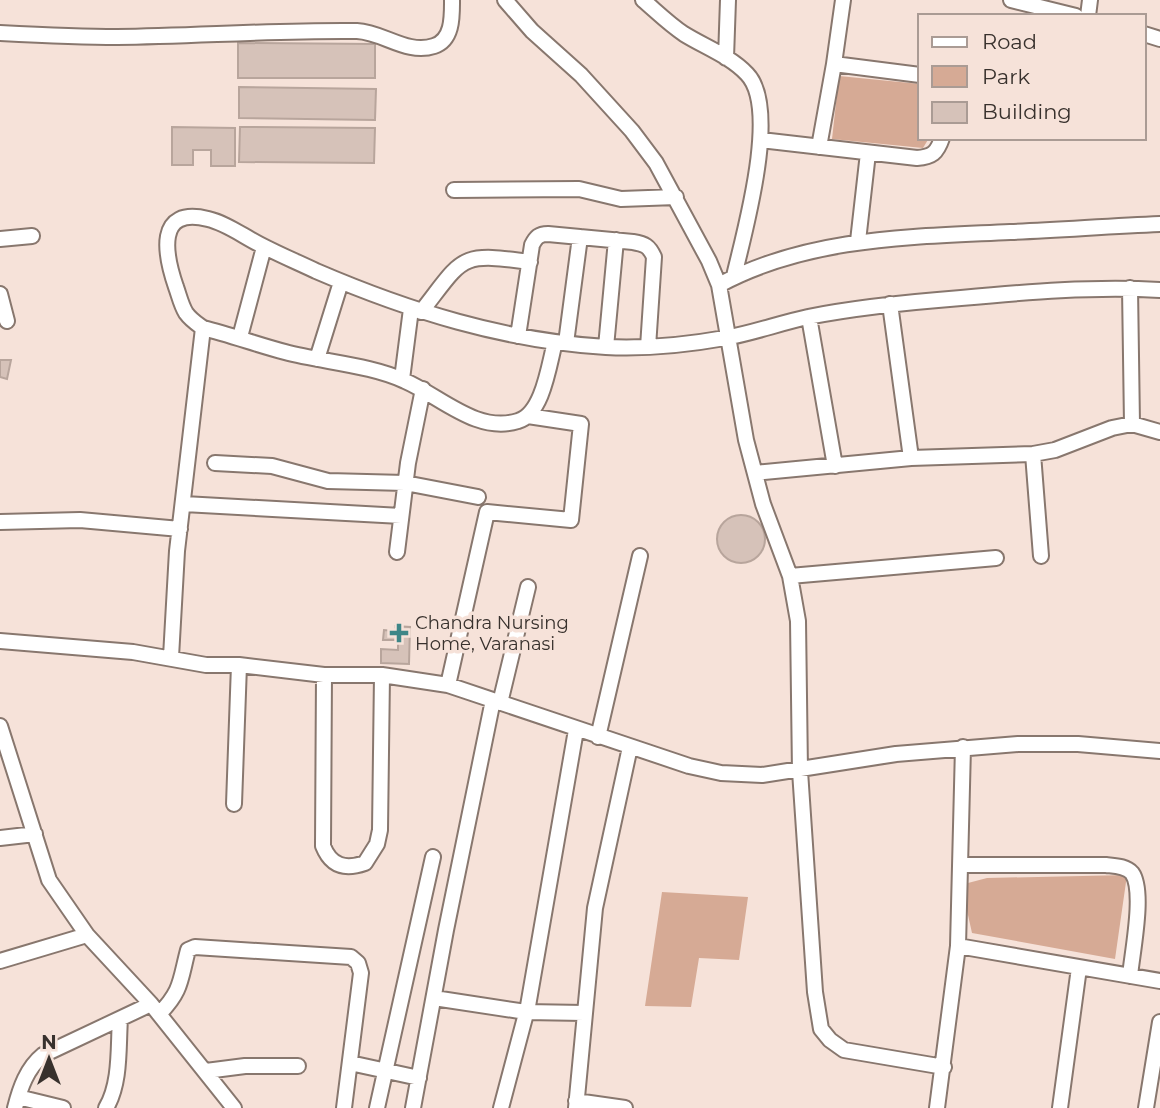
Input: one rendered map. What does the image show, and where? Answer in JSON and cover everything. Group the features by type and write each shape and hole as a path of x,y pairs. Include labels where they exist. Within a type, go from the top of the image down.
{"street":[{"path":"0,33 117,37 304,30 366,31 394,43 432,47 447,36 452,20 452,0"},
{"path":"505,0 532,31 615,110 656,163 693,228 719,285 738,407 763,504 790,576 798,621 800,771 815,992 821,1029 844,1050 944,1067"},
{"path":"643,0 684,34 726,58 749,75 756,88 761,140 734,276"},
{"path":"726,58 728,0"},
{"path":"819,147 843,0"},
{"path":"1011,0 1068,14"},
{"path":"834,64 918,75"},
{"path":"761,140 929,158 935,154 941,140"},
{"path":"858,241 868,153"},
{"path":"454,190 579,189 621,199 676,197"},
{"path":"580,237 561,342 539,400 528,416 520,421 506,423 489,422 455,410 402,379 284,352 203,327 193,321 184,310 166,247 170,228 176,222 183,218 206,218 341,282 416,310 487,331 561,342 606,347 648,347 728,338 809,317 890,304 1039,292 1130,288 1160,290"},
{"path":"719,285 734,276 782,259 858,241 1160,224"},
{"path":"518,336 535,238 541,234 616,240 646,244 654,257 648,347"},
{"path":"0,239 33,236"},
{"path":"606,347 616,240"},
{"path":"240,337 264,247"},
{"path":"402,379 416,310 456,267 467,260 494,257 530,262"},
{"path":"317,359 341,282"},
{"path":"1130,288 1132,424"},
{"path":"0,294 7,321"},
{"path":"890,304 911,458"},
{"path":"809,317 835,466"},
{"path":"171,657 180,529 203,327"},
{"path":"397,552 412,437 423,389"},
{"path":"448,685 486,512 571,520 581,424 528,416"},
{"path":"755,473 911,458 1033,454 1055,450 1112,428 1132,424 1160,432"},
{"path":"1033,454 1041,556"},
{"path":"215,463 272,466 328,481 405,483 478,497"},
{"path":"184,504 401,516"},
{"path":"0,522 80,520 180,529"},
{"path":"598,737 640,556"},
{"path":"790,576 996,558"},
{"path":"413,1108 496,701 528,587"},
{"path":"0,641 133,652 206,664 324,675 382,675 448,685 576,730 689,766 721,773 762,775 896,754 1018,744 1078,744 1160,751"},
{"path":"234,804 239,665"},
{"path":"324,675 323,846 327,857 334,864 346,867 365,863 377,844 381,806 382,675"},
{"path":"0,726 49,880 87,935 155,1009 234,1108"},
{"path":"501,1108 526,1012 576,730"},
{"path":"625,1108 576,1105 595,908 630,747"},
{"path":"937,1108 958,946 963,747"},
{"path":"0,838 34,834"},
{"path":"377,1108 433,857"},
{"path":"961,865 1106,865 1127,869 1132,874 1138,895 1130,976"},
{"path":"0,961 87,935"},
{"path":"958,946 1160,981"},
{"path":"64,1108 16,1102 30,1069 43,1055 120,1019 155,1009 179,990 188,950 195,947 351,957 358,964 361,973 344,1108"},
{"path":"1060,1108 1079,968"},
{"path":"434,998 526,1012 584,1013"},
{"path":"106,1108 112,1098 115,1084 120,1019"},
{"path":"1146,1108 1160,1022"},
{"path":"350,1063 419,1078"},
{"path":"206,1071 245,1066 299,1066"}],"green space":[{"path":"839,76 918,84 918,140 928,140 923,148 832,139"},
{"path":"1127,875 1115,959 972,933 966,906 968,883 987,878"},
{"path":"662,892 748,897 739,960 699,958 691,1007 645,1006"}],"building":[{"path":"238,43 375,44 375,78 238,78"},
{"path":"239,87 376,89 375,120 239,118"},
{"path":"172,127 235,128 235,166 211,166 211,150 193,150 193,165 172,165"},
{"path":"240,127 375,128 374,163 239,162"},
{"path":"0,360 11,360 7,379 0,377"},
{"path":"741,515 758,522 765,539 758,556 741,563 724,556 717,539 724,522"},
{"path":"395,626 410,627 409,664 381,663 381,649 398,650 398,640 383,640 384,630 395,631"}],"place":[{"name":"Chandra Nursing Home, Varanasi","path":"399,633"}]}
